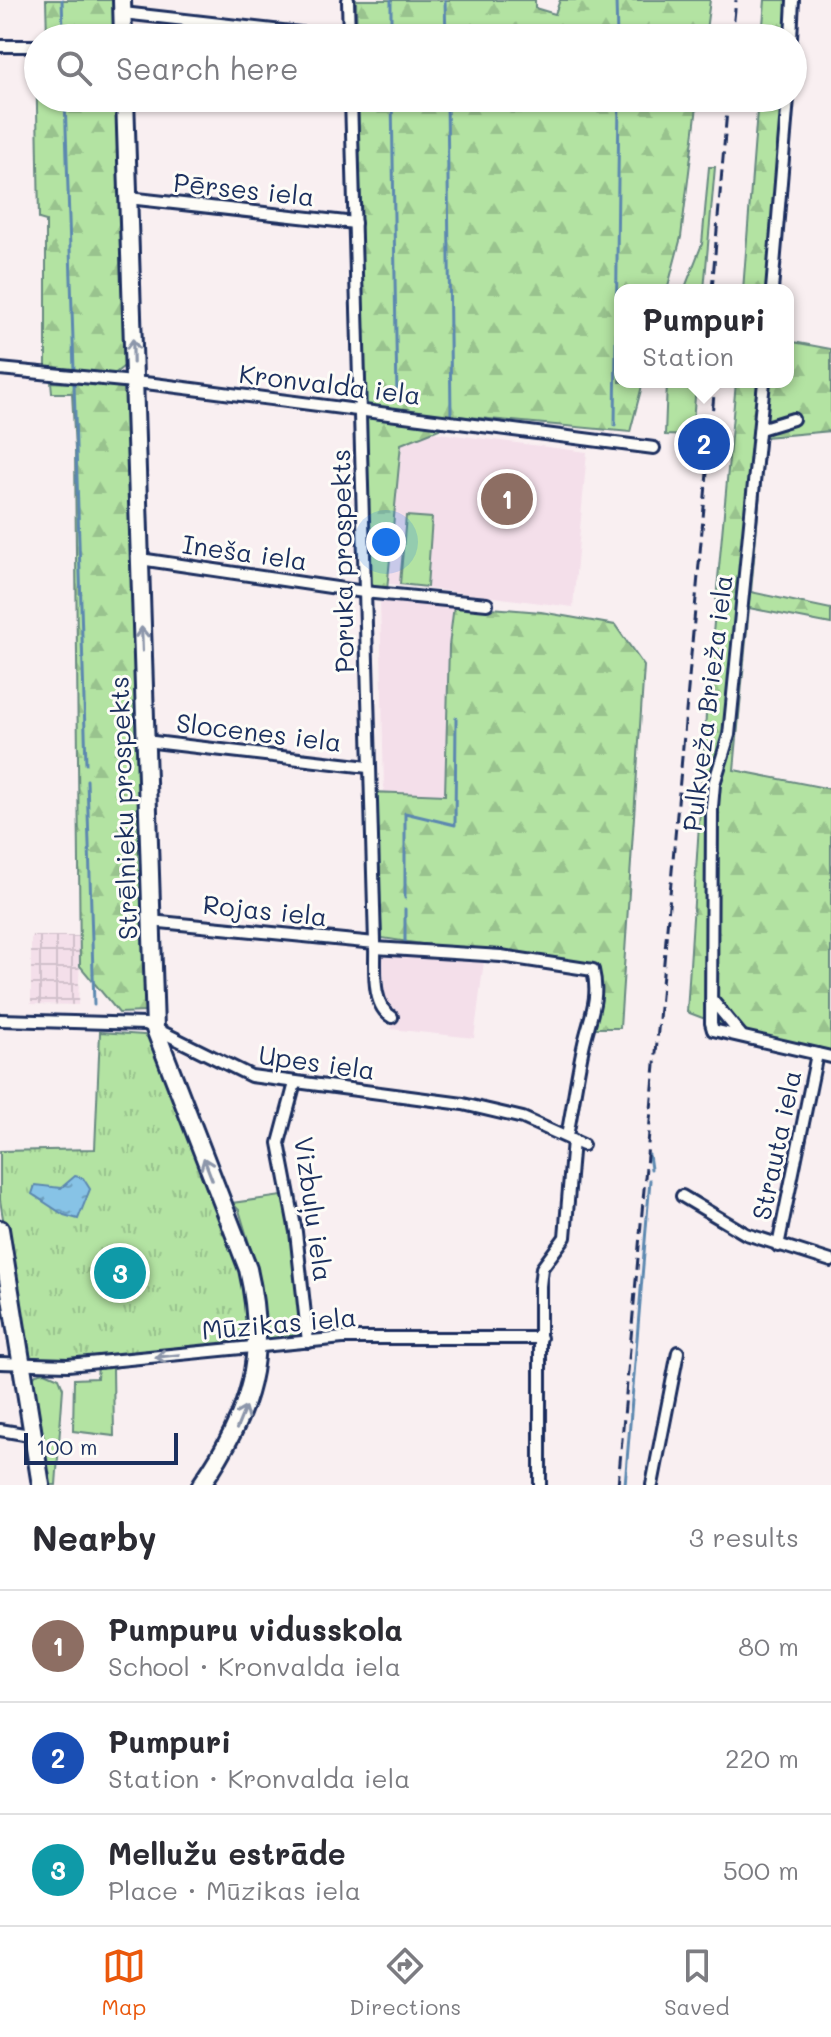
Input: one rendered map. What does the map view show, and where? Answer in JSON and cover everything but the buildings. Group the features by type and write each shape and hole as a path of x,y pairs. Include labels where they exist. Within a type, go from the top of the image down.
{"main road":[{"name":"Strēlnieku prospekts","path":"125,112 155,1029 248,1269 255,1301 257,1347 248,1399 237,1428 201,1485"},
{"path":"0,1229 30,1435 41,1485"}],"street":[{"path":"347,24 348,0"},
{"path":"792,24 793,0"},
{"path":"122,7 245,24"},
{"path":"0,46 24,46"},
{"name":"Poruka prospekts","path":"351,112 375,946 378,999 385,1013 392,1017"},
{"path":"772,284 787,112"},
{"name":"Pērses iela","path":"128,198 355,223"},
{"name":"Kronvalda iela","path":"0,369 361,409 654,448"},
{"name":"Pulkveža Brieža iela","path":"742,1037 713,1030 709,919 713,875 712,807 714,784 729,735 763,388"},
{"path":"760,429 793,419"},
{"name":"Ineša iela","path":"140,559 364,592 487,604"},
{"name":"Slocenes iela","path":"145,741 368,767"},
{"name":"Rojas iela","path":"150,921 375,946 501,956 593,970 597,987 594,1014 584,1041 574,1140"},
{"path":"712,1000 742,1037 831,1057"},
{"name":"Upes iela","path":"0,1020 146,1024 242,1073 295,1083 463,1104 523,1118 574,1140"},
{"name":"Strauta iela","path":"778,1246 817,1054"},
{"name":"Vizbuļu iela","path":"295,1083 279,1143 296,1232 308,1342"},
{"path":"540,1485 542,1268 565,1237 574,1140"},
{"path":"682,1196 746,1234 831,1261"},
{"name":"Mūzikas iela","path":"0,1363 21,1366 133,1359 395,1336 541,1338"},
{"path":"652,1485 678,1352"},
{"path":"0,1430 30,1435"}],"shaded area":[{"path":"384,426 587,452 573,607 375,582"},
{"path":"380,597 454,605 449,646 445,795 384,793"},
{"path":"31,936 81,936 78,1005 31,1004"},
{"path":"382,952 484,961 474,1038 391,1029 392,1011 385,1008"}],"green space":[{"path":"46,0 116,0 118,24 47,24"},
{"path":"356,0 535,0 535,8 555,14 560,0 710,0 707,24 357,24"},
{"path":"765,0 799,0 797,24 763,24"},
{"path":"37,112 119,112 128,363 113,375 46,368 46,221 39,219"},
{"path":"358,112 696,112 681,237 669,284 614,284 614,388 641,388 630,432 458,416 452,424 401,444 387,590 375,588 370,582"},
{"path":"757,112 790,112 776,284 743,284"},
{"path":"709,167 715,167 705,284 686,284 702,244"},
{"path":"794,342 831,349 831,431 765,437 751,592 831,609 831,624 749,608 734,770 831,789 831,1054 755,1038 687,1012 707,699 735,388 794,388"},
{"path":"51,382 123,386 127,392 147,1012 119,1013 80,966 75,450 72,393 52,393"},
{"path":"667,388 696,388 692,436 665,435"},
{"path":"406,516 432,518 427,587 400,584"},
{"path":"454,605 541,612 615,625 644,666 620,1028 589,1028 593,970 382,938 374,792 445,795 449,646"},
{"path":"100,1032 144,1035 152,1039 242,1269 249,1300 249,1339 242,1344 68,1362 32,1361 25,1353 0,1200 0,1151 95,1149"},
{"path":"275,1147 288,1205 304,1330 300,1337 268,1341 260,1280 239,1210 232,1203 282,1196"},
{"path":"120,1363 124,1366 113,1368 114,1436 73,1431 74,1379 97,1378 98,1366"},
{"path":"45,1372 59,1378 63,1388 56,1485 50,1485 30,1380 36,1374"}],"water":[{"path":"75,1176 83,1178 90,1189 78,1219 64,1215 32,1194 35,1185 61,1188"}],"waterway":[{"path":"62,0 63,24"},
{"path":"391,0 391,24"},
{"path":"445,0 446,24"},
{"path":"616,0 617,24"},
{"path":"65,112 74,370"},
{"path":"392,112 397,398"},
{"path":"447,112 451,415"},
{"path":"617,284 619,112"},
{"path":"74,383 86,764"},
{"path":"615,388 615,425"},
{"path":"405,898 405,813 455,825 456,718"},
{"path":"87,780 94,1005"},
{"path":"405,909 405,945"},
{"path":"649,1155 651,1169"},
{"path":"625,1485 650,1180"}],"railway":[{"path":"733,24 736,0"},
{"path":"712,284 727,112"},
{"path":"618,1485 714,388"}],"place":[{"name":"Pumpuri","path":"704,444"},
{"name":"Pumpuru vidusskola","path":"507,499"},
{"name":"Mellužu estrāde","path":"120,1273"}]}
